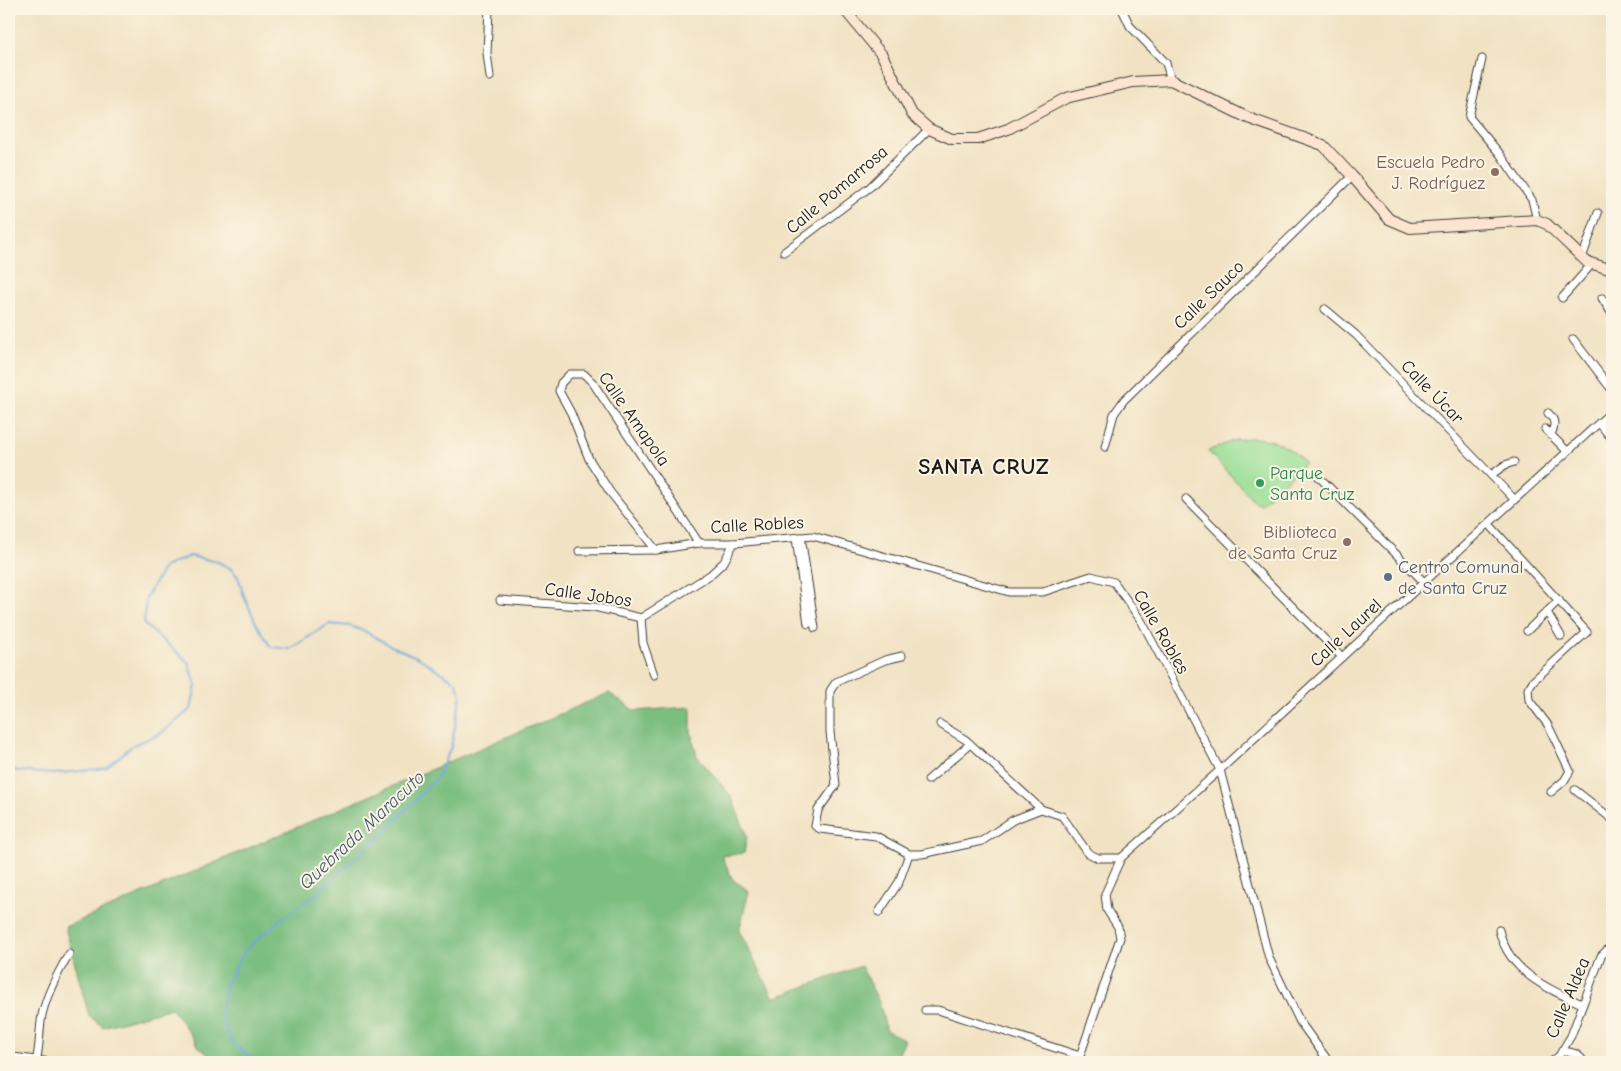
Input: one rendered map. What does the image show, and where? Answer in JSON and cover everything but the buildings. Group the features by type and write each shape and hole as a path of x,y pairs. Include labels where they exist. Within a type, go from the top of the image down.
{"street":[{"path":"489,9 487,53 490,77"},
{"path":"844,9 882,55 912,114 929,129 952,139 978,139 1008,129 1066,98 1133,82 1171,80 1248,118 1323,145 1388,219 1410,228 1537,220 1547,224 1587,262 1611,269"},
{"path":"1122,9 1130,26 1166,63 1171,80"},
{"path":"1482,59 1469,117 1500,154 1532,200 1537,220"},
{"name":"Calle Pomarrosa","path":"784,252 870,187 929,129"},
{"name":"Calle Sauco","path":"1105,447 1114,414 1124,400 1352,176"},
{"path":"1582,258 1598,213"},
{"path":"1562,298 1592,264"},
{"path":"1602,298 1612,314"},
{"name":"Calle Úcar","path":"1325,308 1356,335 1514,499"},
{"path":"1573,340 1612,390"},
{"name":"Calle Amapola","path":"656,550 610,492 589,459 571,413 559,392 561,384 570,374 584,374 593,383 699,543"},
{"name":"Calle Laurel","path":"1121,858 1220,770 1612,411"},
{"path":"1548,413 1554,418 1555,422 1551,435"},
{"path":"1598,423 1612,439"},
{"path":"1545,428 1567,452"},
{"path":"1491,475 1505,465 1514,462"},
{"path":"1316,474 1424,582"},
{"path":"1186,499 1342,657"},
{"path":"1489,524 1587,632 1533,681 1528,689 1529,700 1548,725 1570,771 1564,781 1551,792"},
{"name":"Calle Robles","path":"579,551 656,550 699,543 734,543 813,536 1009,592 1043,592 1091,576 1114,582 1142,622 1220,770 1269,958 1300,1022 1329,1062"},
{"path":"798,538 808,624"},
{"path":"798,538 815,628"},
{"name":"Calle Jobos","path":"500,600 594,608 641,618 710,575 724,562 734,543"},
{"path":"1527,632 1559,600"},
{"path":"1548,612 1561,636"},
{"path":"641,618 643,643 654,675"},
{"path":"902,656 885,660 836,682 830,690 830,732 836,785 818,810 815,826 820,829 876,836 909,854 922,854 982,841 1013,820 1041,809"},
{"path":"926,1010 938,1010 1079,1059 1120,938 1118,927 1107,910 1104,894 1121,858 1098,858 1088,853 1062,816 1041,809 970,744 940,724"},
{"path":"928,780 970,744"},
{"path":"1576,790 1612,819"},
{"path":"879,912 899,882 909,854"},
{"path":"1500,930 1502,942 1507,953 1530,978 1550,990 1582,1004"},
{"name":"Calle Aldea","path":"1551,1062 1562,1051 1571,1036 1601,956 1612,945"},
{"path":"36,1061 42,1016 47,998 55,977 69,954"},
{"path":"1562,1051 1575,1053 1584,1062"},
{"path":"9,1055 51,1062"}],"green space":[{"name":"Parque Santa Cruz","path":"1250,438 1274,441 1293,452 1305,463 1260,504 1255,502 1208,451 1235,440"},
{"path":"609,693 635,711 691,707 691,732 697,756 731,796 747,836 744,853 722,856 733,880 749,891 739,931 774,998 861,966 880,1004 886,1030 905,1040 895,1062 217,1062 199,1047 172,1008 103,1027 89,1016 65,927"}],"waterway":[{"name":"Quebrada Maracuto","path":"9,770 53,774 106,768 133,745 160,734 191,709 196,685 188,662 144,624 146,598 164,567 190,556 218,562 231,569 238,577 256,623 271,647 290,649 329,624 350,626 419,658 456,682 461,695 451,747 438,776 385,832 316,894 280,920 246,949 226,984 220,1016 232,1042 256,1062"}],"place":[{"name":"Escuela Pedro J. Rodríguez","path":"1495,172"},
{"name":"Parque Santa Cruz","path":"1260,483"},
{"name":"Biblioteca de Santa Cruz","path":"1347,542"},
{"name":"Centro Comunal de Santa Cruz","path":"1388,577"}],"district":[{"name":"SANTA CRUZ","path":"984,467"}]}
